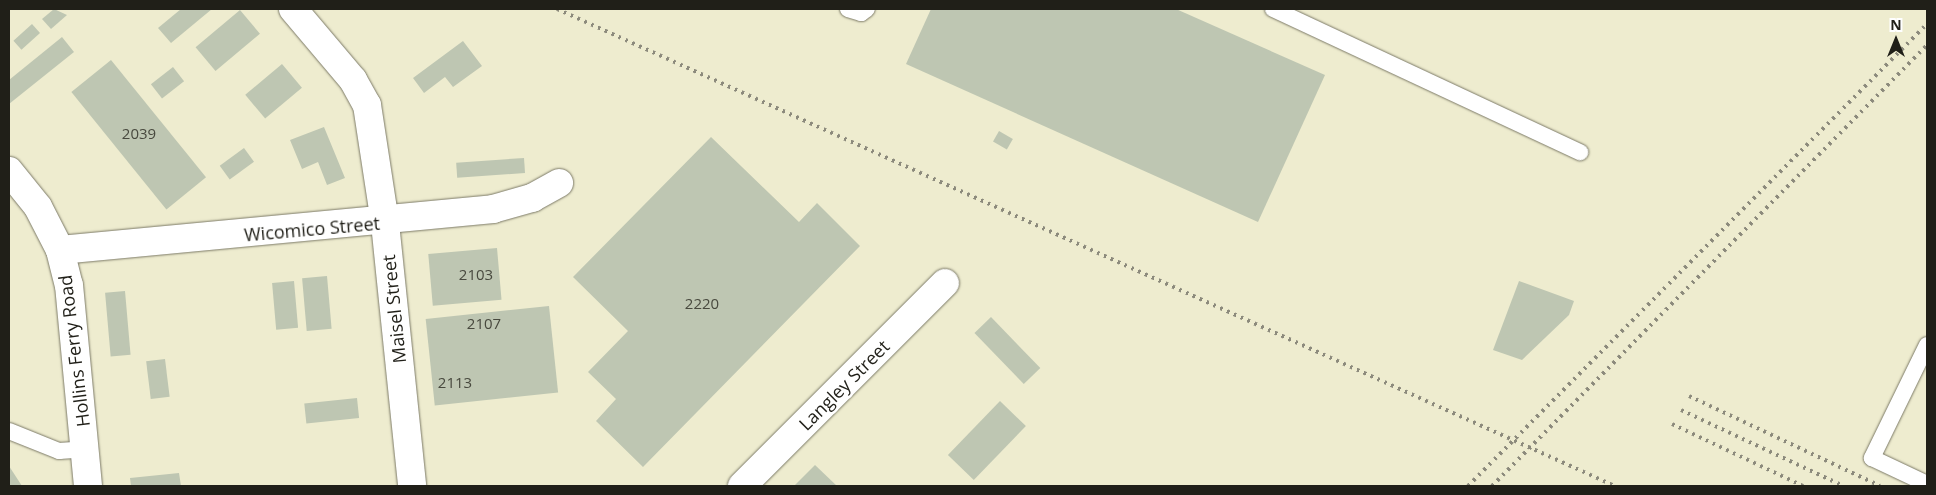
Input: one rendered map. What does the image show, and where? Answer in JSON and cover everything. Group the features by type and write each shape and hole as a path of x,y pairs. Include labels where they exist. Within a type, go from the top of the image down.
{"street":[{"name":"Maisel Street","path":"293,9 353,80 367,106 385,223 412,486"},
{"name":"Hollins Ferry Road","path":"9,171 38,207 60,250 69,285 88,486"},
{"name":"Wicomico Street","path":"60,250 385,223 493,209 532,198 559,183"},
{"name":"Langley Street","path":"742,486 945,283"}],"lane":[{"path":"848,9 861,13 867,9"},
{"path":"1273,9 1580,152"},
{"path":"1927,346 1872,458 1927,484"},
{"path":"9,431 59,451 85,449"}],"shaded area":[{"path":"9,9 1927,9 1927,486 9,486"}],"building":[{"path":"54,9 67,15 51,29 42,19"},
{"path":"181,9 212,9 171,43 158,28"},
{"path":"931,9 1176,9 1325,75 1258,222 906,64"},
{"path":"240,10 260,34 215,71 196,47"},
{"path":"32,24 40,33 21,50 13,41"},
{"path":"62,37 74,52 9,104 9,80"},
{"path":"463,41 482,66 453,87 445,77 424,93 413,78"},
{"path":"111,60 206,177 166,209 71,92"},
{"path":"282,64 302,88 265,119 245,95"},
{"path":"173,67 184,81 162,98 151,84"},
{"path":"324,127 345,178 327,185 318,162 302,169 290,140"},
{"path":"999,131 1013,139 1007,149 993,141"},
{"path":"711,137 799,222 817,203 860,246 643,467 596,421 616,399 588,372 628,331 573,277"},
{"path":"244,148 254,162 230,179 220,166"},
{"path":"524,158 525,173 457,178 456,163"},
{"path":"497,248 502,300 433,306 428,254"},
{"path":"327,276 332,329 307,331 302,278"},
{"path":"294,281 298,328 276,330 272,283"},
{"path":"1519,281 1574,301 1569,315 1522,360 1493,350"},
{"path":"125,291 131,355 111,356 105,293"},
{"path":"549,306 558,393 435,405 426,319"},
{"path":"991,317 1040,368 1024,384 974,333"},
{"path":"165,359 170,397 151,399 146,361"},
{"path":"357,398 359,418 306,423 304,404"},
{"path":"1000,401 1026,426 974,480 948,455"},
{"path":"815,465 837,486 794,486"},
{"path":"9,466 22,486 9,486"},
{"path":"179,473 181,486 131,486 130,478"}],"railway":[{"path":"557,9 1615,486"},
{"path":"1468,486 1927,24"},
{"path":"1492,486 1927,45"},
{"path":"1689,396 1880,486"},
{"path":"1681,410 1843,486"},
{"path":"1672,424 1803,486"}]}
